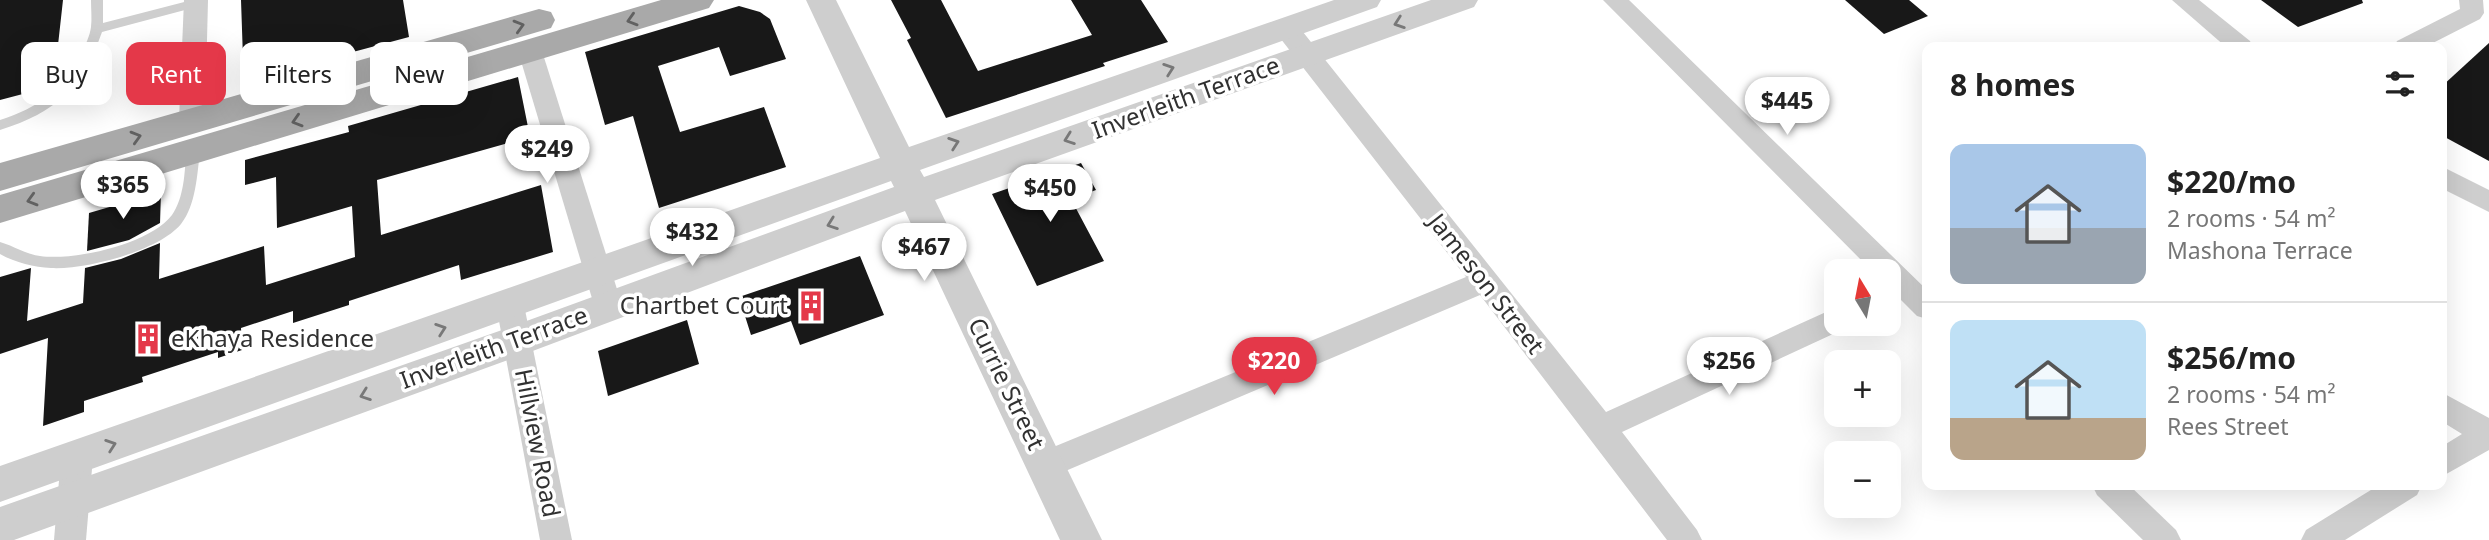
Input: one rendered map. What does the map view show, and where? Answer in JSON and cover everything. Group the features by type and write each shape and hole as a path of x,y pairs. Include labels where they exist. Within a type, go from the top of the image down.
{"main road":[{"path":"0,209 192,136 610,0"},
{"path":"0,177 192,136 530,51 698,0"}],"street":[{"name":"Currie Street","path":"821,0 1081,540"},
{"name":"Inverleith Terrace","path":"1296,41 1366,0"},
{"name":"Inverleith Terrace","path":"0,484 510,305 603,288 1296,41 1463,0"},
{"path":"1615,0 1922,303"},
{"path":"2184,0 2235,42"},
{"path":"192,136 196,1"},
{"path":"2415,42 2471,9"},
{"name":"Jameson Street","path":"1296,41 1686,540"},
{"path":"530,51 603,288"},
{"path":"2447,179 2489,202"},
{"path":"1045,465 1483,282"},
{"name":"Inverleith Terrace","path":"0,526 516,341 603,288"},
{"name":"Hillview Road","path":"510,305 556,540"},
{"path":"1601,428 1824,326"},
{"path":"2447,409 2489,434 2447,459"},
{"path":"70,540 77,457"},
{"path":"2113,490 2165,540"},
{"path":"2317,540 2398,490"}],"lane":[{"path":"0,125 44,107 62,96 88,59 97,29 97,0"},
{"path":"97,29 196,1"},
{"path":"0,247 29,259 55,263 114,251 164,232 177,218 190,181 192,136"}],"building":[{"path":"0,0 63,0 58,42 21,42 21,94 0,100"},
{"path":"241,0 403,0 409,37 390,42 370,42 370,47 356,51 356,42 242,42"},
{"path":"891,0 941,0 978,71 1092,35 1071,0 1141,0 1168,42 1103,63 1105,66 946,118 907,40 911,38"},
{"path":"1845,0 1909,0 1928,16 1884,34"},
{"path":"2261,0 2362,0 2363,3 2298,27"},
{"path":"739,6 760,12 770,19 786,59 730,76 719,47 658,66 680,132 764,107 786,167 659,208 633,116 605,125 585,52"},
{"path":"2489,43 2489,161 2447,138 2447,82"},
{"path":"518,77 530,137 377,180 381,235 541,185 553,252 461,280 459,265 349,301 349,305 293,323 293,311 241,328 242,350 218,358 218,352 142,377 143,382 84,401 84,412 43,426 48,338 0,354 0,277 31,268 27,321 83,303 85,268 121,259 160,243 159,279 264,246 266,285 355,257 352,206 277,228 276,177 245,185 245,160 349,132 348,126 421,105 468,105 468,91"},
{"path":"1081,163 1096,190 1071,199 1104,261 1037,286 992,194"},
{"path":"161,192 160,223 129,240 87,251 89,213"},
{"name":"Chartbet Court","path":"860,256 884,315 800,345 791,321 751,335 739,297"},
{"path":"687,320 699,364 608,396 598,351"}],"place":[{"name":"Chartbet Court","path":"811,306"},
{"name":"eKhaya Residence","path":"148,339"}]}
